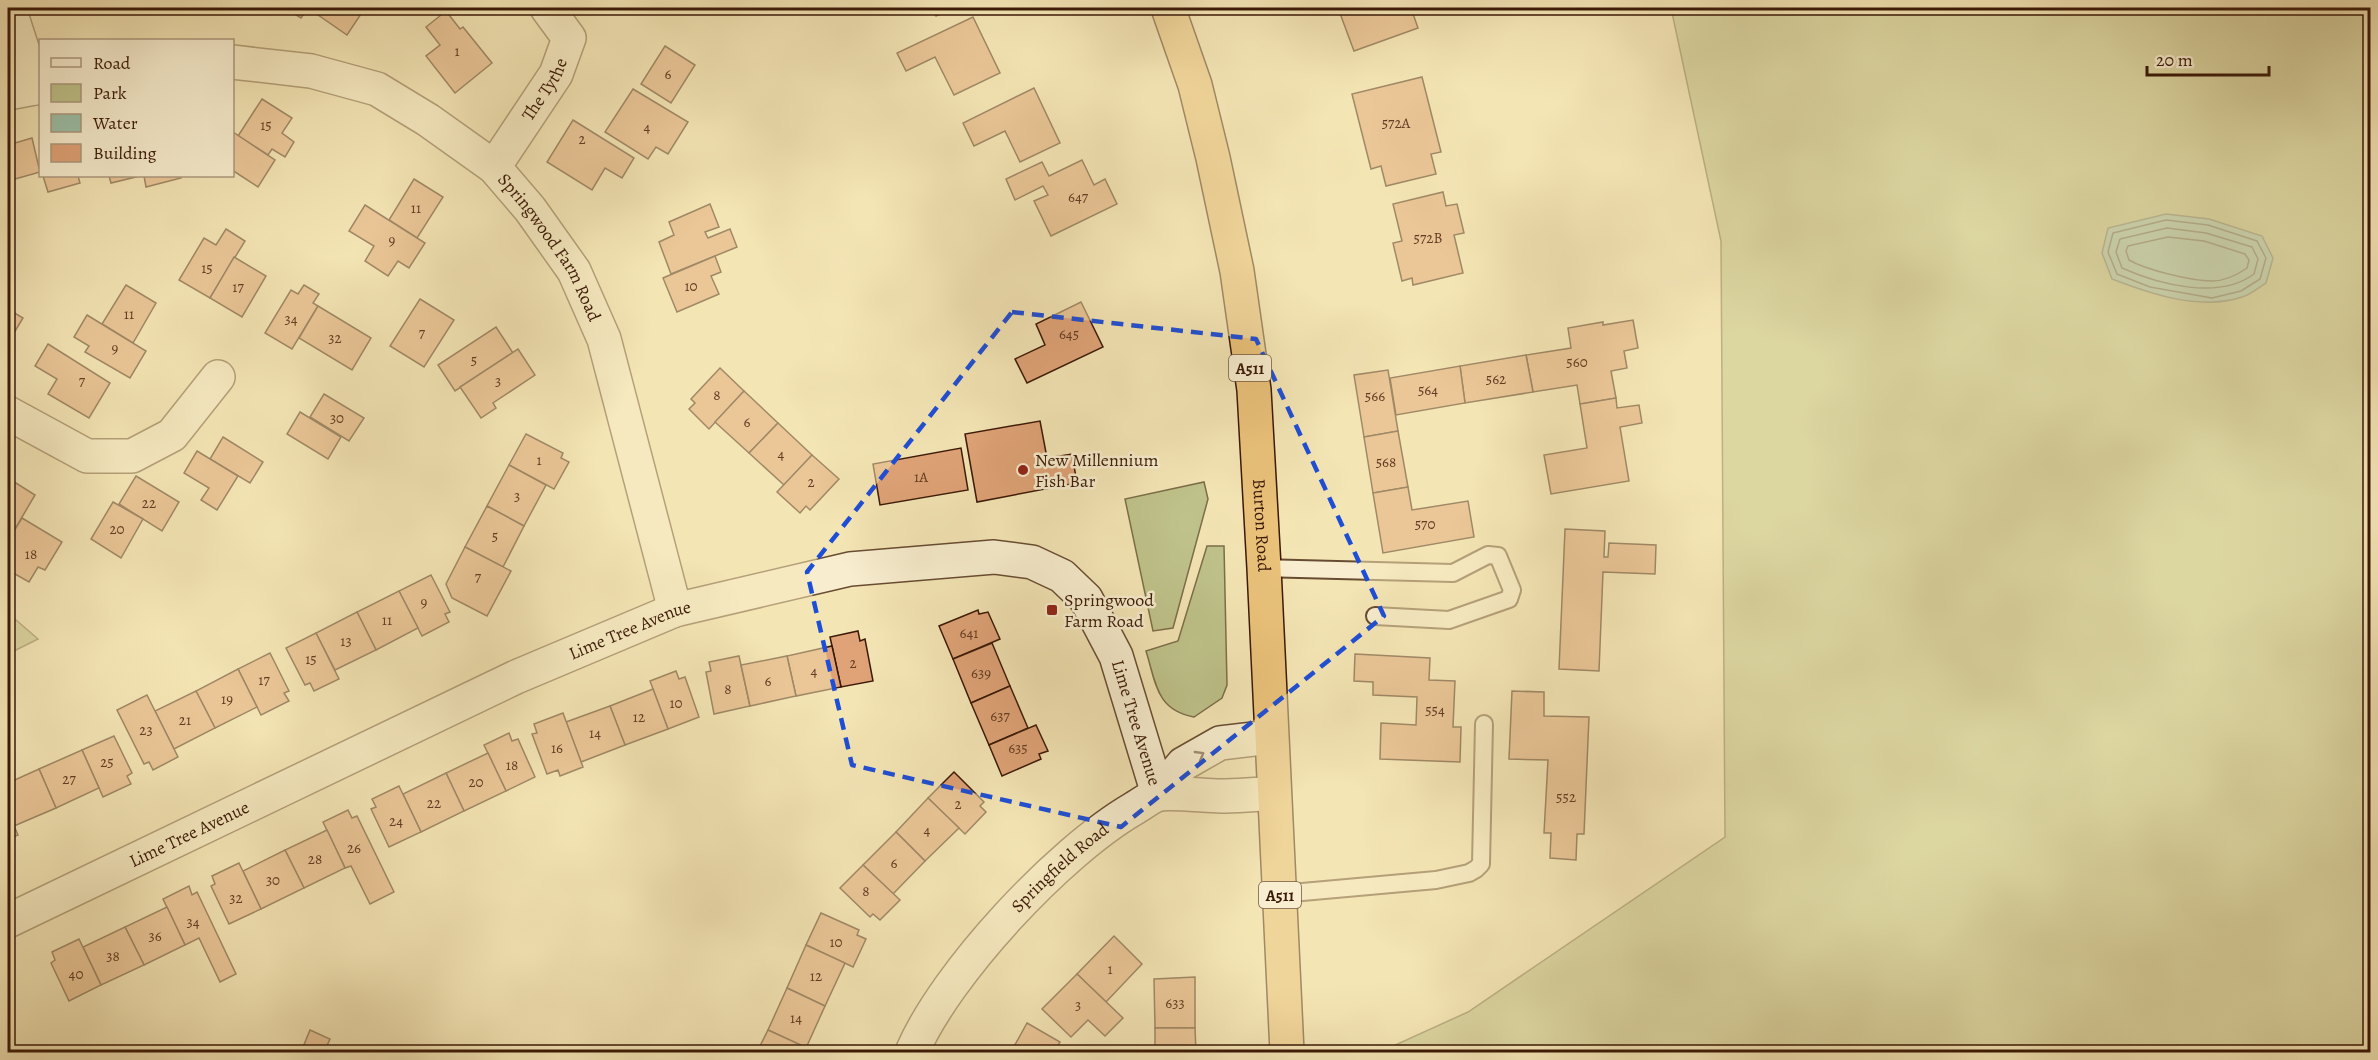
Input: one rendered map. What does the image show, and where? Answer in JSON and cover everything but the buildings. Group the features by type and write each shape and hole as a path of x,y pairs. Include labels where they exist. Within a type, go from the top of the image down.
{"highway":[{"name":"Burton Road","path":"1168,8 1195,85 1213,158 1236,271 1254,390 1287,1053"}],"street":[{"path":"9,8 28,89"},
{"name":"The Tythe","path":"494,167 556,74 569,38 547,8"},
{"name":"Springwood Farm Road","path":"234,62 312,71 377,89 428,120 494,167 530,209 574,270 604,339 675,610"},
{"path":"8,413 87,456 132,456 172,435 218,376"},
{"name":"Lime Tree Avenue","path":"8,921 516,677 675,610 850,569 994,557 1032,562 1062,576 1086,599 1116,656 1158,794"},
{"path":"1158,794 1183,764 1220,743 1271,737"},
{"path":"1158,794 1220,796 1274,794"},
{"name":"Springfield Road","path":"912,1053 919,1036 941,1000 1010,915 1063,862 1106,825 1158,794"}],"lane":[{"path":"1264,568 1453,573 1488,555 1498,556 1512,590 1509,599 1449,620 1375,616"},
{"path":"1280,894 1436,880 1476,869 1480,864 1481,855 1484,724"}],"highlighted area":[{"path":"1012,312 1256,339 1384,616 1121,827 852,765 807,572"}],"green space":[{"path":"1671,8 2370,8 2370,1052 1380,1052 1468,1012 1725,837 1721,241"},
{"path":"1204,482 1208,499 1173,628 1153,631 1125,499"},
{"path":"1207,546 1224,546 1227,685 1222,698 1194,717 1181,713 1165,701 1156,684 1146,651 1178,641"},
{"path":"8,613 38,639 8,654"}],"water":[{"path":"2166,214 2209,219 2262,236 2273,258 2266,283 2245,296 2226,301 2209,302 2159,295 2112,279 2102,253 2108,228"}],"place":[{"name":"New Millennium Fish Bar","path":"1023,470"},
{"name":"Springwood Farm Road","path":"1052,610"}]}
